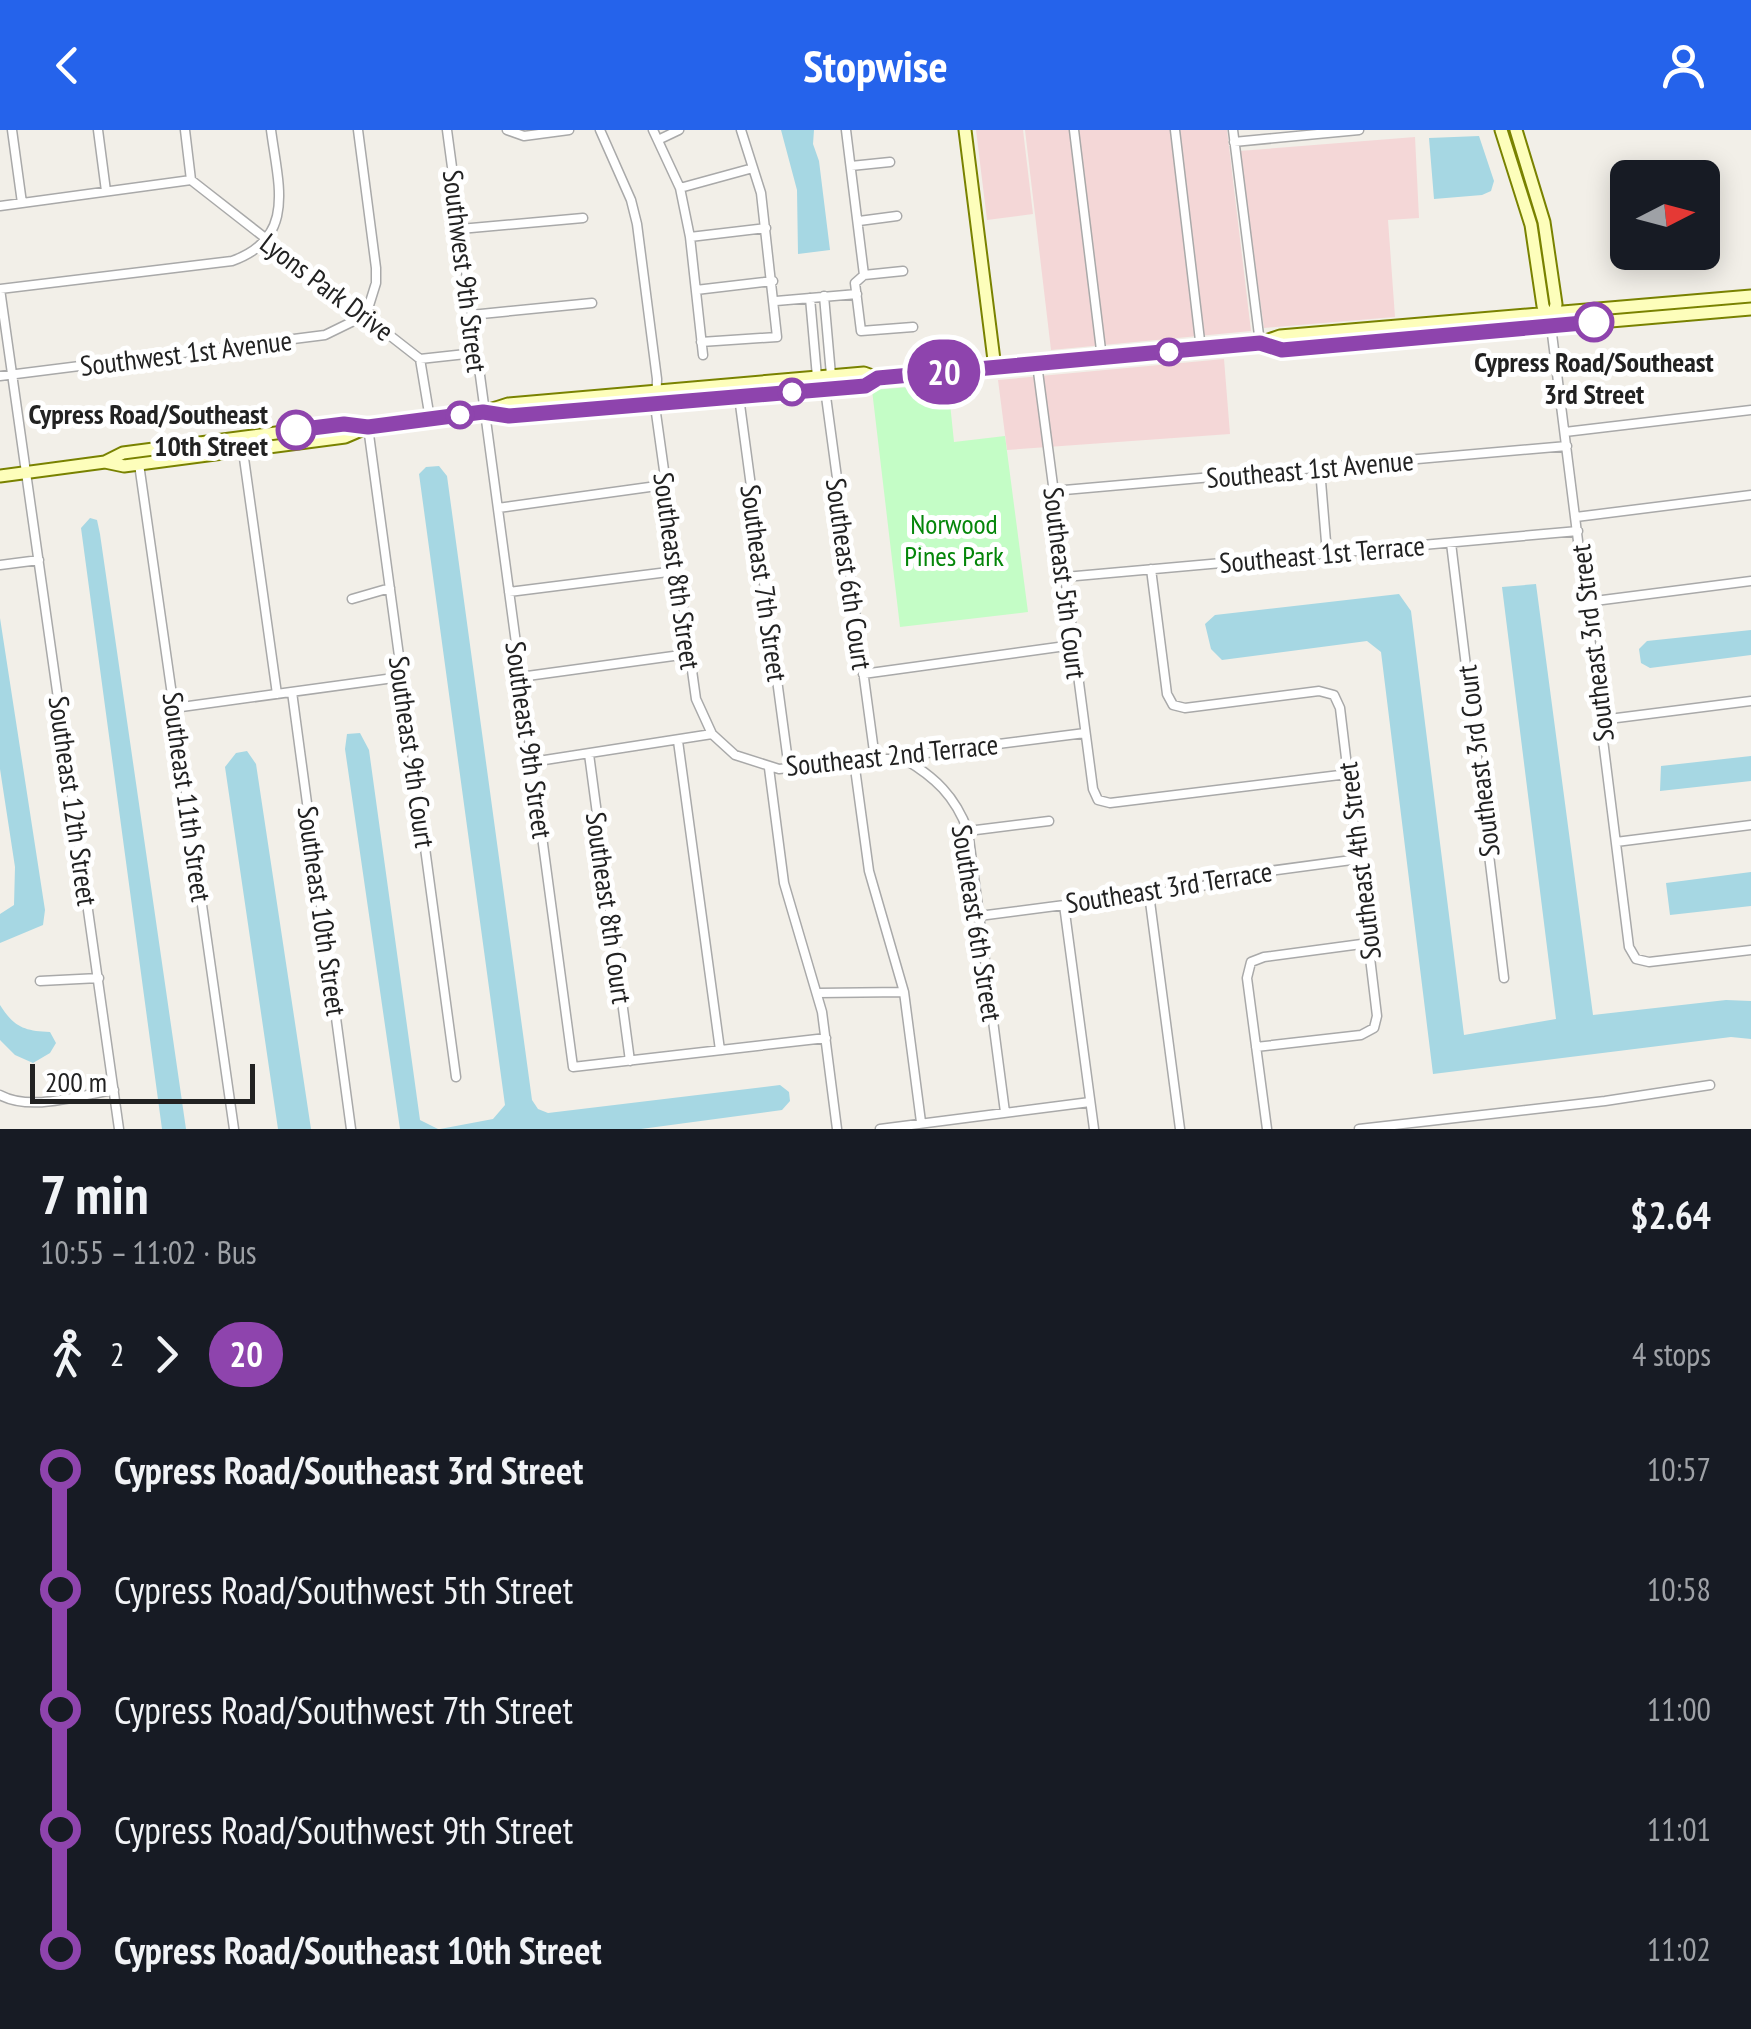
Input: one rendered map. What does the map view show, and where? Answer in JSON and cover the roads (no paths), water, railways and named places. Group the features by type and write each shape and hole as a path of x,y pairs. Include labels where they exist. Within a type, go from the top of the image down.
{"street":[{"path":"12,130 22,202"},
{"path":"98,130 106,191"},
{"path":"0,206 191,180 185,130"},
{"path":"0,289 232,261 256,250 278,218 280,203 271,130"},
{"path":"358,130 376,268 376,283 366,315"},
{"name":"Southwest 9th Street","path":"447,130 483,412"},
{"path":"511,132 569,130"},
{"name":"Southeast 8th Street","path":"600,130 632,200 637,224 664,485 688,654 696,699 712,734"},
{"path":"652,130 680,188 690,238 702,356"},
{"path":"658,140 679,130"},
{"path":"701,342 777,337 762,193 741,130"},
{"path":"846,130 864,275"},
{"path":"966,130 995,368"},
{"path":"1074,130 1102,358"},
{"path":"1175,130 1201,349"},
{"path":"1232,130 1260,343"},
{"path":"1234,142 1359,130"},
{"path":"1501,130 1531,225 1551,317"},
{"path":"1516,130 1544,222 1555,294 1551,317"},
{"path":"851,166 890,162"},
{"path":"680,188 753,168"},
{"name":"Lyons Park Drive","path":"191,180 420,359 475,354"},
{"path":"859,221 897,216"},
{"path":"460,229 584,218"},
{"path":"690,238 766,228"},
{"path":"903,271 864,275 856,283 861,332 913,327"},
{"path":"696,290 773,281"},
{"name":"Southeast 12th Street","path":"0,289 120,1129"},
{"path":"776,301 857,294"},
{"path":"824,296 824,376"},
{"path":"105,462 123,453 344,424 368,427 483,412 508,404 739,397 825,390 865,386 878,378 1260,343 1282,350 1751,296"},
{"path":"810,298 824,376"},
{"path":"471,315 592,302"},
{"path":"1551,317 1751,309"},
{"name":"Southwest 1st Avenue","path":"0,376 325,336 366,315"},
{"name":"Southeast 3rd Street","path":"1551,317 1629,947 1636,959 1650,962 1751,950"},
{"path":"420,359 430,419"},
{"name":"Southeast 5th Court","path":"1037,364 1085,733 1098,800 1110,803 1348,774"},
{"path":"656,397 864,372 878,378"},
{"name":"Southeast 6th Court","path":"825,390 875,759"},
{"name":"Southeast 7th Street","path":"739,397 790,769"},
{"path":"1565,432 1751,410"},
{"name":"Southeast 9th Street","path":"483,412 573,1067 630,1061"},
{"path":"0,476 105,462 124,466 243,451 346,437 368,427"},
{"name":"Southeast 9th Court","path":"368,427 456,1077"},
{"name":"Southeast 1st Avenue","path":"1054,492 1567,446"},
{"path":"243,451 277,694"},
{"name":"Southeast 11th Street","path":"139,464 234,1129"},
{"path":"1320,469 1327,554"},
{"path":"498,508 664,485"},
{"path":"1576,517 1751,495"},
{"name":"Southeast 1st Terrace","path":"1065,577 1578,531"},
{"name":"Southeast 3rd Court","path":"1451,543 1504,978"},
{"path":"0,565 39,560"},
{"name":"Southeast 4th Street","path":"1151,568 1167,694 1174,705 1185,708 1319,691 1334,695 1340,708 1378,1014 1374,1028 1361,1034 1256,1047"},
{"path":"509,592 676,570"},
{"path":"1587,602 1751,581"},
{"path":"352,599 390,588"},
{"path":"862,674 1073,645"},
{"path":"520,677 688,654"},
{"path":"174,708 401,677"},
{"name":"Southeast 10th Street","path":"292,692 351,1129"},
{"path":"1601,720 1751,701"},
{"name":"Southeast 2nd Terrace","path":"712,734 735,756 769,768 790,769 904,759 1085,733"},
{"path":"532,762 712,734"},
{"path":"678,741 720,1050"},
{"name":"Southeast 8th Court","path":"589,754 630,1061"},
{"name":"Southeast 6th Street","path":"904,759 927,772 950,795 968,831 1005,1112"},
{"path":"854,762 869,871 904,992 922,1122"},
{"path":"769,768 784,882 818,993 838,1129"},
{"path":"968,831 1049,822"},
{"path":"1616,842 1751,826"},
{"name":"Southeast 3rd Terrace","path":"979,916 1216,884 1247,874 1359,859"},
{"path":"1149,894 1180,1129"},
{"path":"1064,905 1094,1129"},
{"path":"1266,1129 1247,978 1251,962 1264,956 1369,944"},
{"path":"40,981 99,978"},
{"path":"818,993 904,992"},
{"path":"630,1061 826,1038"},
{"path":"1359,1129 1710,1084"},
{"path":"0,1095 16,1103 114,1090"},
{"path":"880,1129 1090,1102"}],"water":[{"path":"781,130 814,130 830,250 798,254 797,190"},
{"path":"1479,136 1494,181 1491,191 1434,199 1429,138"},
{"path":"439,466 447,476 532,1100 538,1109 548,1113 780,1085 789,1092 790,1101 782,1110 641,1129 440,1129 493,1119 505,1105 419,474 426,467"},
{"path":"90,518 97,520 100,534 186,1129 162,1129 81,528"},
{"path":"1536,584 1593,1015 1726,1000 1751,1001 1751,1039 1731,1037 1433,1074 1381,652 1367,641 1222,660 1211,649 1205,624 1215,615 1399,594 1411,611 1464,1035 1556,1019 1502,587"},
{"path":"0,618 45,910 43,925 0,943 0,914 14,905 15,867 0,769"},
{"path":"1751,630 1751,655 1650,668 1641,663 1639,649 1647,641"},
{"path":"360,733 369,750 420,1120 438,1129 400,1129 345,749 347,734"},
{"path":"247,751 256,764 311,1129 278,1129 225,767 236,753"},
{"path":"1751,756 1751,781 1660,791 1661,766"},
{"path":"1751,872 1751,906 1670,915 1666,883"},
{"path":"0,1005 20,1026 50,1032 56,1043 50,1053 33,1063 15,1055 0,1040"}],"place":[{"name":"Cypress Road/Southeast 3rd Street","path":"1594,322"},
{"name":"Cypress Road/Southeast 10th Street","path":"296,430"}],"park label":[{"name":"Norwood Pines Park","path":"954,540"}]}
